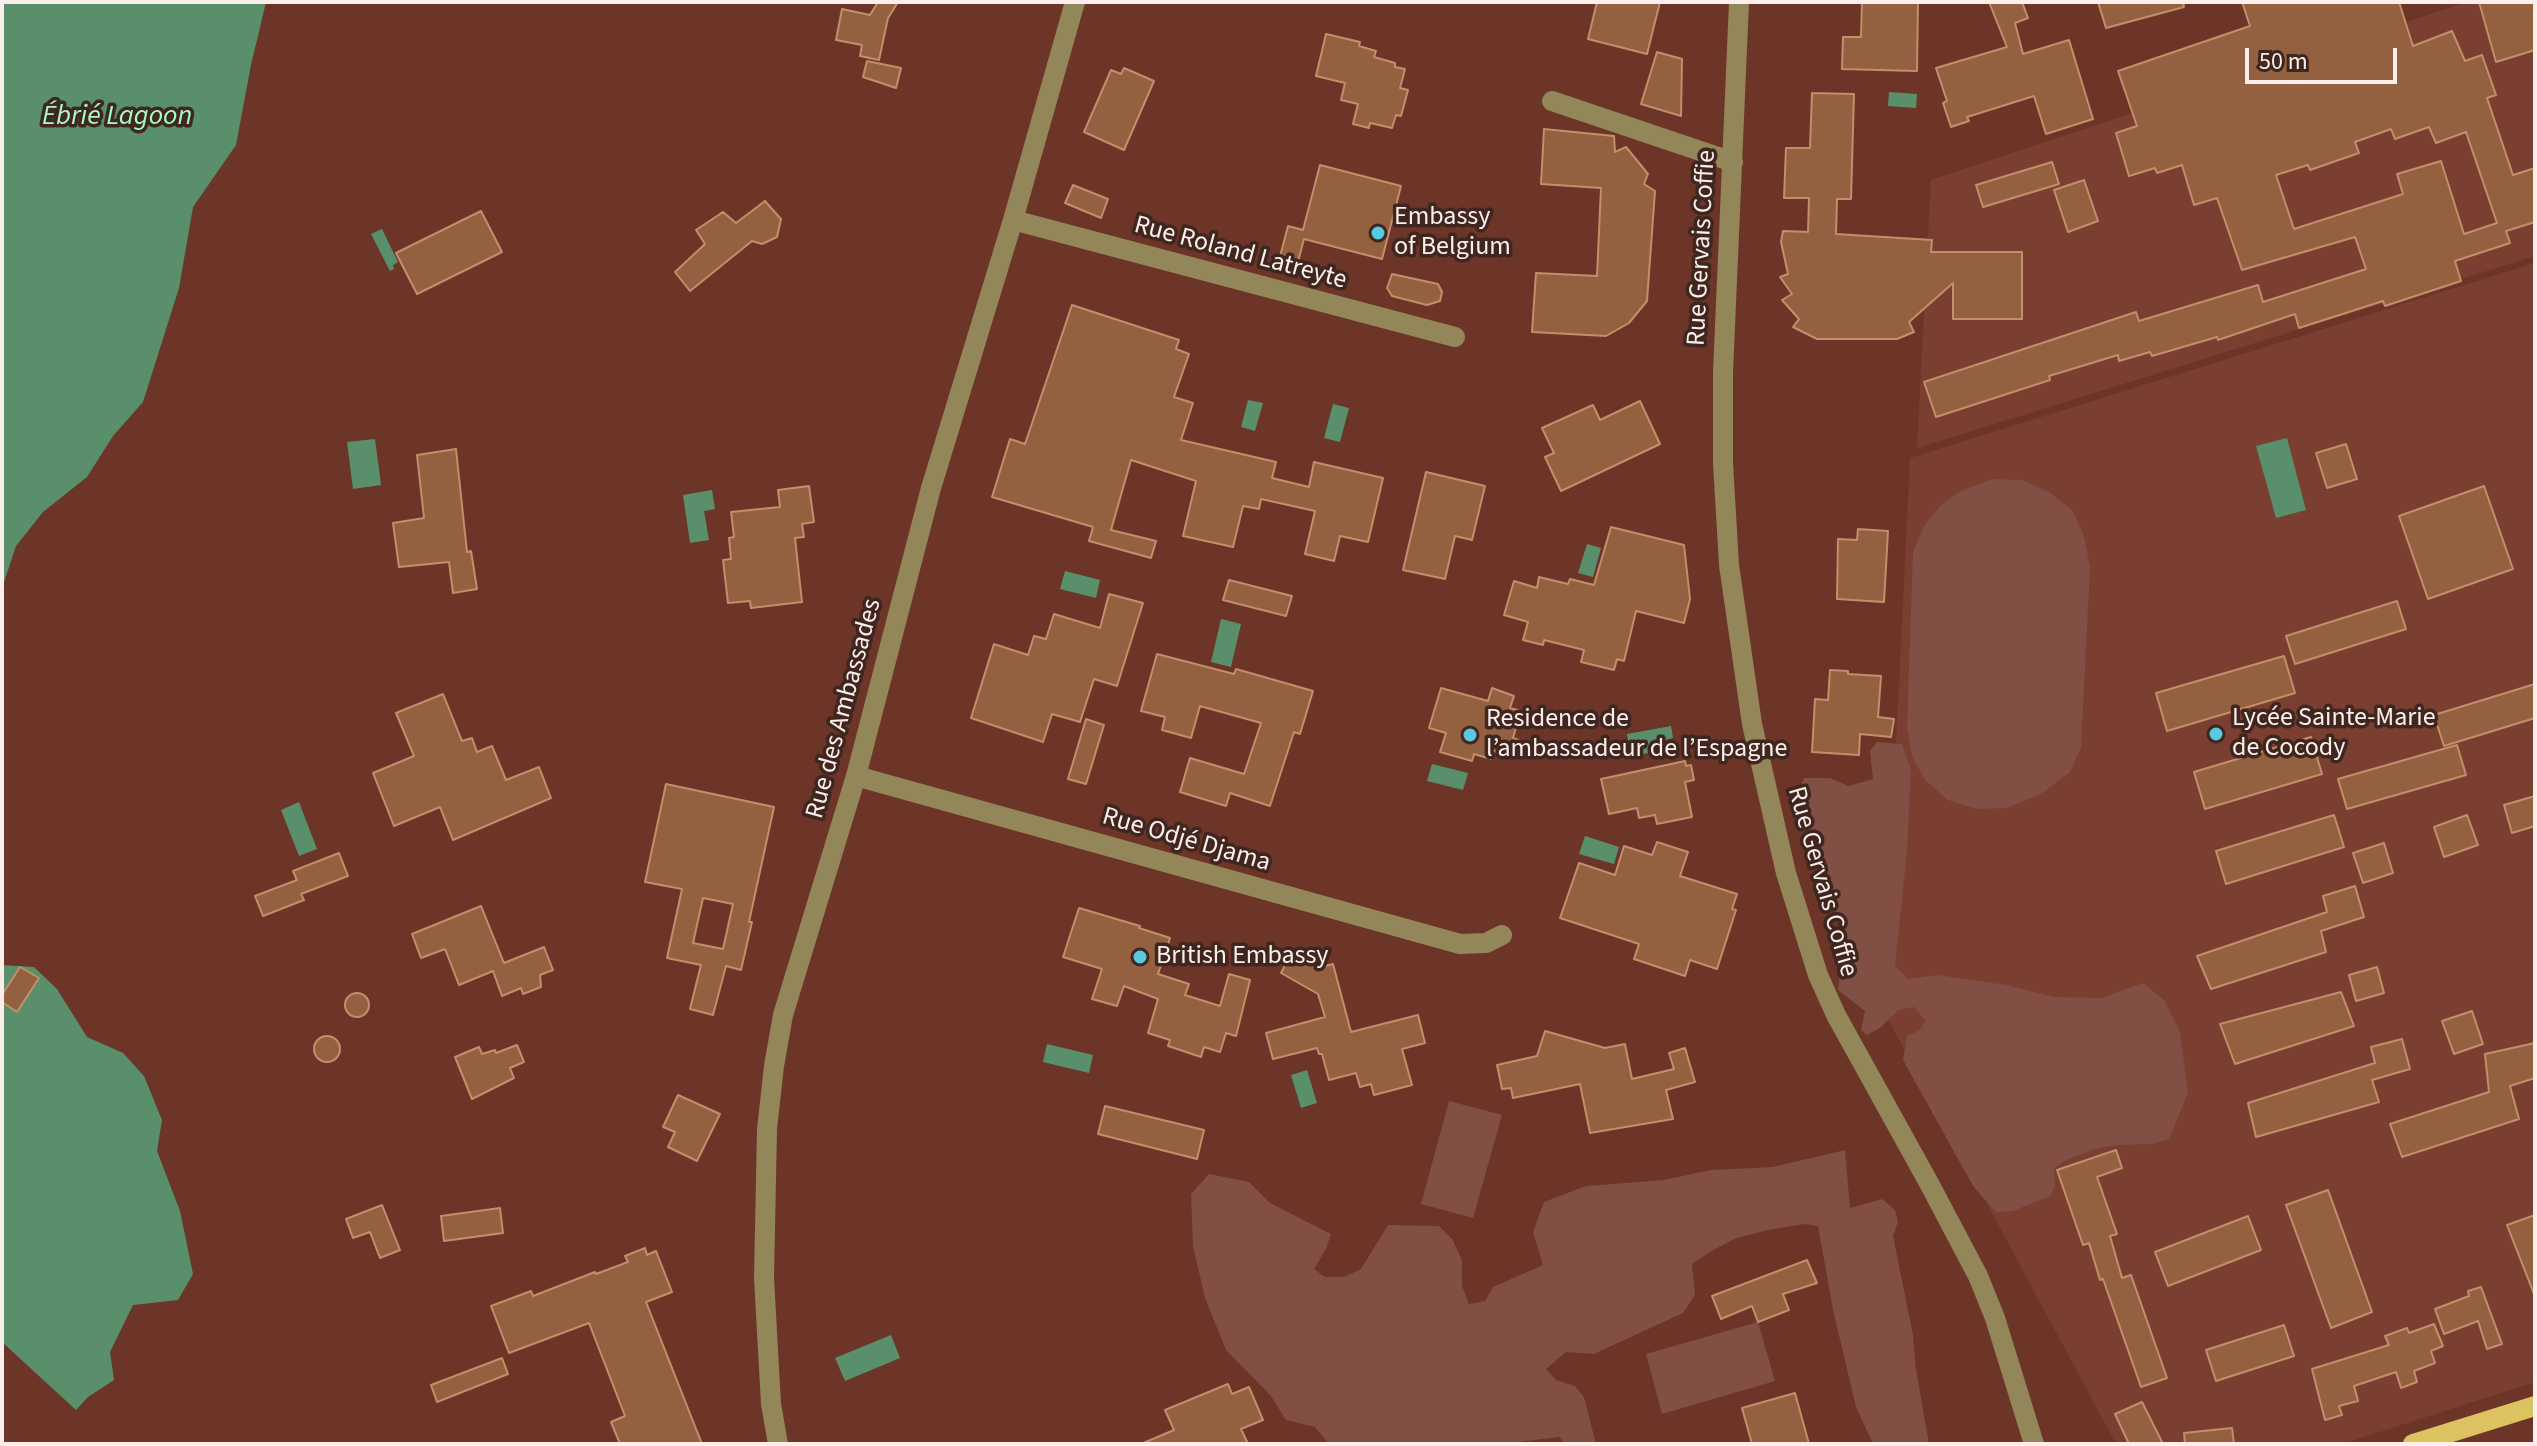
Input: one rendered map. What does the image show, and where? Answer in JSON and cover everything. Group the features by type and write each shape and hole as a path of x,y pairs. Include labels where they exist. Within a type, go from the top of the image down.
{"main road":[{"path":"2413,1444 2535,1406"}],"street":[{"name":"Rue des Ambassades","path":"778,1444 771,1404 764,1278 767,1129 783,1015 856,776 931,488 1013,220 1075,2"},
{"name":"Rue Gervais Coffie","path":"1739,2 1723,373 1724,478 1729,565 1752,724 1793,898 1818,975 1850,1043 1978,1276 1995,1318 2034,1444"},
{"path":"1552,101 1733,162"},
{"name":"Rue Roland Latreyte","path":"1013,220 1455,337"},
{"name":"Rue Odjé Djama","path":"856,776 1460,944 1486,943 1502,935"}],"shaded area":[{"path":"2467,2 2535,2 2535,256 1917,448 1931,180"},
{"name":"Lycée Sainte-Marie de Cocody","path":"2535,263 2535,1382 2342,1444 2116,1444 1883,1010 1910,458"},
{"path":"1993,479 2022,480 2049,492 2072,510 2084,536 2090,567 2081,747 2070,772 2042,793 2007,808 1977,809 1948,800 1926,781 1913,759 1907,728 1913,552 1924,526 1941,505 1963,490"},
{"path":"1877,742 1902,744 1911,770 1907,851 1895,966 1908,979 1937,975 2006,985 2054,997 2101,998 2143,983 2164,1000 2180,1032 2188,1093 2169,1139 2152,1144 2095,1149 2064,1161 2054,1168 2055,1187 2050,1196 2013,1211 1996,1212 1973,1186 1903,1060 1907,1036 1920,1030 1925,1021 1915,1007 1898,1010 1880,1028 1867,1035 1861,1030 1865,1011 1838,990 1843,958 1842,930 1810,841 1800,789 1804,778 1830,778 1848,786 1873,779 1870,751"},
{"path":"1449,1101 1502,1115 1473,1218 1421,1204"},
{"path":"1845,1150 1850,1208 1882,1199 1895,1210 1898,1222 1893,1236 1913,1335 1929,1444 1873,1444 1856,1407 1833,1310 1818,1226 1805,1224 1734,1239 1692,1264 1695,1295 1683,1313 1594,1354 1566,1352 1546,1369 1556,1380 1575,1386 1584,1397 1596,1444 1564,1444 1560,1437 1500,1444 1329,1444 1315,1427 1286,1420 1271,1396 1226,1350 1205,1298 1193,1246 1191,1194 1209,1174 1249,1182 1270,1203 1331,1234 1314,1269 1325,1277 1344,1277 1361,1269 1388,1225 1439,1226 1452,1239 1462,1260 1462,1286 1469,1304 1485,1301 1493,1287 1543,1265 1533,1232 1544,1202 1586,1186 1664,1180 1711,1170 1773,1167"},
{"path":"1758,1322 1775,1381 1662,1414 1646,1354"}],"water":[{"name":"Ébrié Lagoon","path":"2,2 266,2 236,145 193,207 179,288 143,402 113,436 87,477 43,512 16,546 2,588"},
{"path":"1889,92 1917,94 1916,108 1888,106"},
{"path":"382,229 398,262 390,271 371,234"},
{"path":"1248,400 1263,403 1255,431 1241,427"},
{"path":"1333,404 1349,408 1340,442 1324,438"},
{"path":"2287,438 2306,510 2276,518 2256,446"},
{"path":"375,439 381,485 353,489 347,442"},
{"path":"712,490 715,509 704,511 709,540 690,543 683,495"},
{"path":"1587,544 1601,548 1593,577 1578,573"},
{"path":"1065,571 1100,580 1096,598 1060,589"},
{"path":"1221,619 1241,624 1231,667 1211,662"},
{"path":"1671,726 1673,738 1661,741 1662,750 1643,754 1641,744 1629,746 1627,734"},
{"path":"1432,764 1468,773 1463,790 1427,781"},
{"path":"299,802 317,849 299,856 281,810"},
{"path":"1585,836 1619,847 1614,864 1579,854"},
{"path":"2,965 34,967 57,989 87,1037 123,1053 144,1076 162,1120 157,1151 180,1211 193,1274 178,1300 133,1305 110,1352 114,1380 88,1397 76,1410 2,1342"},
{"path":"1047,1044 1093,1055 1089,1073 1043,1062"},
{"path":"1307,1070 1317,1103 1301,1108 1291,1075"},
{"path":"891,1335 900,1358 845,1381 835,1358"}],"building":[{"path":"878,2 898,2 888,18 879,60 860,56 862,45 836,40 842,9 870,15"},
{"path":"1597,2 1660,2 1647,54 1588,39"},
{"path":"1862,2 1918,2 1917,71 1842,69 1843,37 1861,37"},
{"path":"1989,2 2022,2 2028,18 2015,23 2023,54 2069,40 2093,119 2046,134 2034,96 1967,117 1969,121 1951,127 1943,103 1947,101 1936,68 2007,47"},
{"path":"2098,2 2183,2 2184,7 2106,28"},
{"path":"2242,2 2399,2 2413,46 2452,31 2465,61 2482,55 2496,95 2487,98 2513,175 2535,168 2535,222 2506,231 2510,243 2455,261 2461,281 2385,306 2383,301 2299,328 2295,314 2218,340 2217,337 2152,356 2150,352 2119,361 2118,355 1936,417 1924,382 2136,312 2139,321 2258,285 2263,302 2366,269 2355,237 2242,270 2217,198 2194,205 2182,165 2157,173 2155,168 2129,176 2116,133 2137,126 2118,71 2250,26","holes":["2429,127 2436,143 2466,132 2497,223 2464,234 2441,161 2397,174 2403,194 2294,229 2276,175 2308,165 2310,170 2359,153 2355,142 2391,129 2395,139"]},
{"path":"2479,2 2535,2 2535,50 2496,62"},
{"path":"1326,34 1360,42 1359,46 1376,51 1374,57 1405,69 1400,88 1408,90 1401,116 1396,115 1392,128 1370,123 1369,128 1353,124 1358,104 1341,100 1345,83 1316,76"},
{"path":"1657,52 1682,59 1681,116 1641,104"},
{"path":"867,61 901,68 896,88 863,77"},
{"path":"1124,68 1154,81 1124,150 1084,132 1111,70 1121,74"},
{"path":"1812,93 1854,94 1851,199 1837,199 1836,234 1932,240 1931,252 2022,252 2022,319 1953,319 1953,283 1909,322 1914,332 1897,339 1817,339 1793,327 1799,319 1782,300 1792,294 1780,277 1788,274 1781,242 1783,231 1808,232 1809,198 1784,198 1786,148 1810,148"},
{"path":"1544,129 1614,136 1615,152 1626,147 1648,174 1644,184 1655,191 1647,301 1629,323 1606,336 1532,332 1536,273 1597,276 1601,188 1541,184"},
{"path":"2052,162 2059,184 1983,207 1976,185"},
{"path":"1320,165 1401,186 1382,259 1304,239 1295,273 1277,268 1288,226 1303,230"},
{"path":"2084,180 2098,221 2068,232 2054,190"},
{"path":"1073,185 1108,199 1101,218 1065,203"},
{"path":"765,201 781,219 777,237 762,244 752,241 690,291 675,272 705,244 696,230 723,212 736,223"},
{"path":"481,211 502,252 417,294 396,253"},
{"path":"1392,274 1438,284 1442,292 1440,301 1427,305 1392,296 1387,288"},
{"path":"1072,305 1179,340 1176,349 1189,354 1174,397 1193,403 1181,440 1276,462 1272,478 1309,487 1314,462 1383,478 1368,542 1340,536 1334,561 1305,554 1315,511 1261,499 1259,509 1243,506 1233,547 1183,536 1196,481 1131,460 1111,530 1156,541 1151,558 1089,541 1093,527 992,497 1010,439 1025,444"},
{"path":"1640,401 1660,444 1561,491 1545,457 1554,453 1542,428 1593,405 1600,420"},
{"path":"2346,444 2357,479 2327,488 2316,453"},
{"path":"456,449 467,552 471,551 477,589 453,593 449,562 399,567 393,523 424,518 417,455"},
{"path":"1426,472 1485,486 1472,540 1455,536 1445,579 1403,570"},
{"path":"809,486 814,522 802,524 804,537 795,538 802,602 751,608 750,601 728,603 723,560 731,559 729,538 734,537 731,512 780,507 778,490"},
{"path":"2484,486 2513,569 2428,599 2399,516"},
{"path":"1611,527 1684,545 1690,599 1684,623 1636,611 1624,661 1617,659 1614,670 1581,662 1584,650 1544,640 1543,645 1523,640 1528,622 1504,615 1514,581 1537,588 1539,577 1568,584 1570,579 1594,585"},
{"path":"1858,529 1888,531 1884,602 1837,599 1838,539 1857,540"},
{"path":"1229,580 1292,596 1286,616 1223,600"},
{"path":"1109,594 1143,603 1117,686 1094,679 1080,722 1052,714 1043,742 971,718 994,644 1028,655 1034,636 1046,639 1054,614 1100,628"},
{"path":"2397,601 2406,629 2295,664 2286,636"},
{"path":"1157,654 1234,674 1236,669 1313,691 1300,734 1294,732 1270,806 1230,793 1226,806 1180,792 1190,758 1244,774 1261,723 1200,706 1191,738 1162,730 1165,717 1141,711"},
{"path":"2284,656 2295,693 2167,731 2156,693"},
{"path":"1830,670 1881,676 1878,717 1894,719 1891,737 1860,734 1859,755 1812,752 1815,699 1828,700"},
{"path":"2535,684 2535,718 2444,746 2434,715"},
{"path":"1441,688 1488,701 1492,688 1514,696 1510,708 1521,711 1513,738 1519,740 1513,757 1493,751 1491,759 1474,754 1472,761 1440,752 1446,733 1429,728"},
{"path":"443,694 462,741 472,738 477,752 492,746 506,780 539,767 551,798 453,840 440,807 394,826 373,773 414,756 396,713"},
{"path":"1086,719 1104,725 1086,784 1068,779"},
{"path":"2311,737 2322,774 2205,809 2194,772"},
{"path":"2457,745 2466,775 2347,809 2338,779"},
{"path":"1685,761 1686,766 1691,765 1694,780 1685,782 1692,817 1657,824 1655,815 1639,818 1637,808 1609,814 1601,779"},
{"path":"666,784 774,807 741,970 726,966 713,1015 690,1009 701,965 667,958 682,889 645,882","holes":["703,898 733,904 723,949 693,943"]},
{"path":"2535,796 2535,826 2512,833 2504,805"},
{"path":"2334,815 2344,847 2226,884 2216,851"},
{"path":"2467,815 2478,845 2444,857 2434,827"},
{"path":"1657,842 1688,852 1680,876 1737,894 1732,909 1736,910 1717,969 1690,960 1685,976 1634,959 1639,944 1560,918 1579,863 1615,875 1624,846 1652,855"},
{"path":"2384,843 2393,873 2363,883 2353,853"},
{"path":"339,853 348,876 301,894 304,900 263,916 255,896 297,880 293,871"},
{"path":"2355,886 2364,917 2321,931 2326,952 2211,989 2197,956 2327,912 2323,896"},
{"path":"481,906 504,963 544,947 553,970 540,975 541,987 523,994 521,988 502,996 493,971 459,985 445,949 421,958 412,934"},
{"path":"1079,908 1170,938 1158,974 1189,984 1185,995 1220,1006 1229,974 1250,980 1236,1036 1226,1033 1220,1052 1204,1047 1201,1057 1168,1046 1170,1040 1148,1033 1158,999 1124,986 1117,1006 1092,999 1102,969 1063,957"},
{"path":"1292,952 1321,967 1333,964 1351,1032 1418,1015 1425,1043 1402,1049 1412,1085 1374,1095 1371,1084 1360,1087 1356,1073 1329,1080 1322,1054 1317,1048 1273,1059 1266,1033 1325,1017 1318,994 1281,973"},
{"path":"20,967 39,978 17,1012 2,1002 2,995"},
{"path":"2377,967 2384,993 2356,1001 2349,975"},
{"path":"2341,992 2354,1026 2235,1064 2220,1024"},
{"path":"357,993 366,996 369,1005 366,1014 357,1017 348,1014 345,1005 348,996"},
{"path":"2472,1011 2483,1044 2454,1054 2442,1021"},
{"path":"1545,1031 1605,1048 1625,1044 1632,1079 1674,1069 1669,1053 1685,1048 1695,1082 1666,1090 1673,1119 1590,1133 1580,1084 1513,1098 1511,1088 1502,1089 1497,1065 1537,1056"},
{"path":"327,1036 336,1040 340,1049 336,1058 327,1062 318,1058 314,1049 318,1040"},
{"path":"2402,1039 2410,1069 2372,1080 2379,1102 2256,1137 2248,1103 2375,1063 2371,1047"},
{"path":"2535,1043 2535,1078 2510,1086 2519,1119 2402,1157 2390,1124 2489,1092 2485,1054"},
{"path":"517,1045 524,1062 510,1068 514,1078 472,1099 455,1057 479,1047 482,1054 495,1050 496,1053"},
{"path":"678,1095 720,1114 697,1161 668,1147 675,1132 663,1127"},
{"path":"1105,1106 1204,1130 1197,1159 1098,1134"},
{"path":"2116,1150 2122,1168 2097,1177 2117,1234 2110,1236 2122,1278 2131,1275 2167,1378 2141,1387 2103,1279 2100,1280 2089,1243 2083,1245 2057,1170"},
{"path":"2328,1190 2372,1312 2331,1328 2286,1205"},
{"path":"382,1205 400,1250 380,1258 370,1232 353,1238 346,1219"},
{"path":"500,1208 503,1233 444,1241 441,1216"},
{"path":"2535,1215 2535,1293 2534,1294 2507,1225"},
{"path":"2248,1216 2261,1250 2168,1286 2155,1252"},
{"path":"645,1248 647,1255 656,1251 672,1292 646,1302 702,1444 620,1444 611,1422 625,1416 589,1323 509,1353 491,1306 531,1291 533,1296 628,1262 625,1256"},
{"path":"1807,1260 1817,1283 1783,1294 1789,1310 1758,1322 1752,1306 1721,1319 1712,1296"},
{"path":"2481,1287 2502,1344 2487,1349 2478,1321 2444,1334 2435,1309 2469,1296 2468,1291"},
{"path":"2434,1324 2443,1346 2431,1351 2435,1363 2414,1371 2417,1382 2401,1388 2396,1372 2354,1386 2358,1401 2339,1406 2342,1415 2325,1420 2312,1369 2389,1345 2385,1336 2407,1328 2409,1333"},
{"path":"2284,1325 2294,1356 2216,1381 2206,1350"},
{"path":"502,1358 508,1374 437,1402 431,1385"},
{"path":"1228,1384 1232,1394 1249,1387 1263,1420 1241,1429 1248,1444 1141,1444 1174,1430 1165,1410"},
{"path":"1795,1393 1809,1444 1752,1444 1742,1408"},
{"path":"2142,1402 2163,1444 2129,1444 2115,1414"},
{"path":"2232,1428 2234,1444 2185,1444 2184,1433"}],"place":[{"name":"Embassy of Belgium","path":"1378,233"},
{"name":"Lycée Sainte-Marie de Cocody","path":"2216,734"},
{"name":"Residence de l’ambassadeur de l’Espagne","path":"1470,735"},
{"name":"British Embassy","path":"1140,957"}]}
